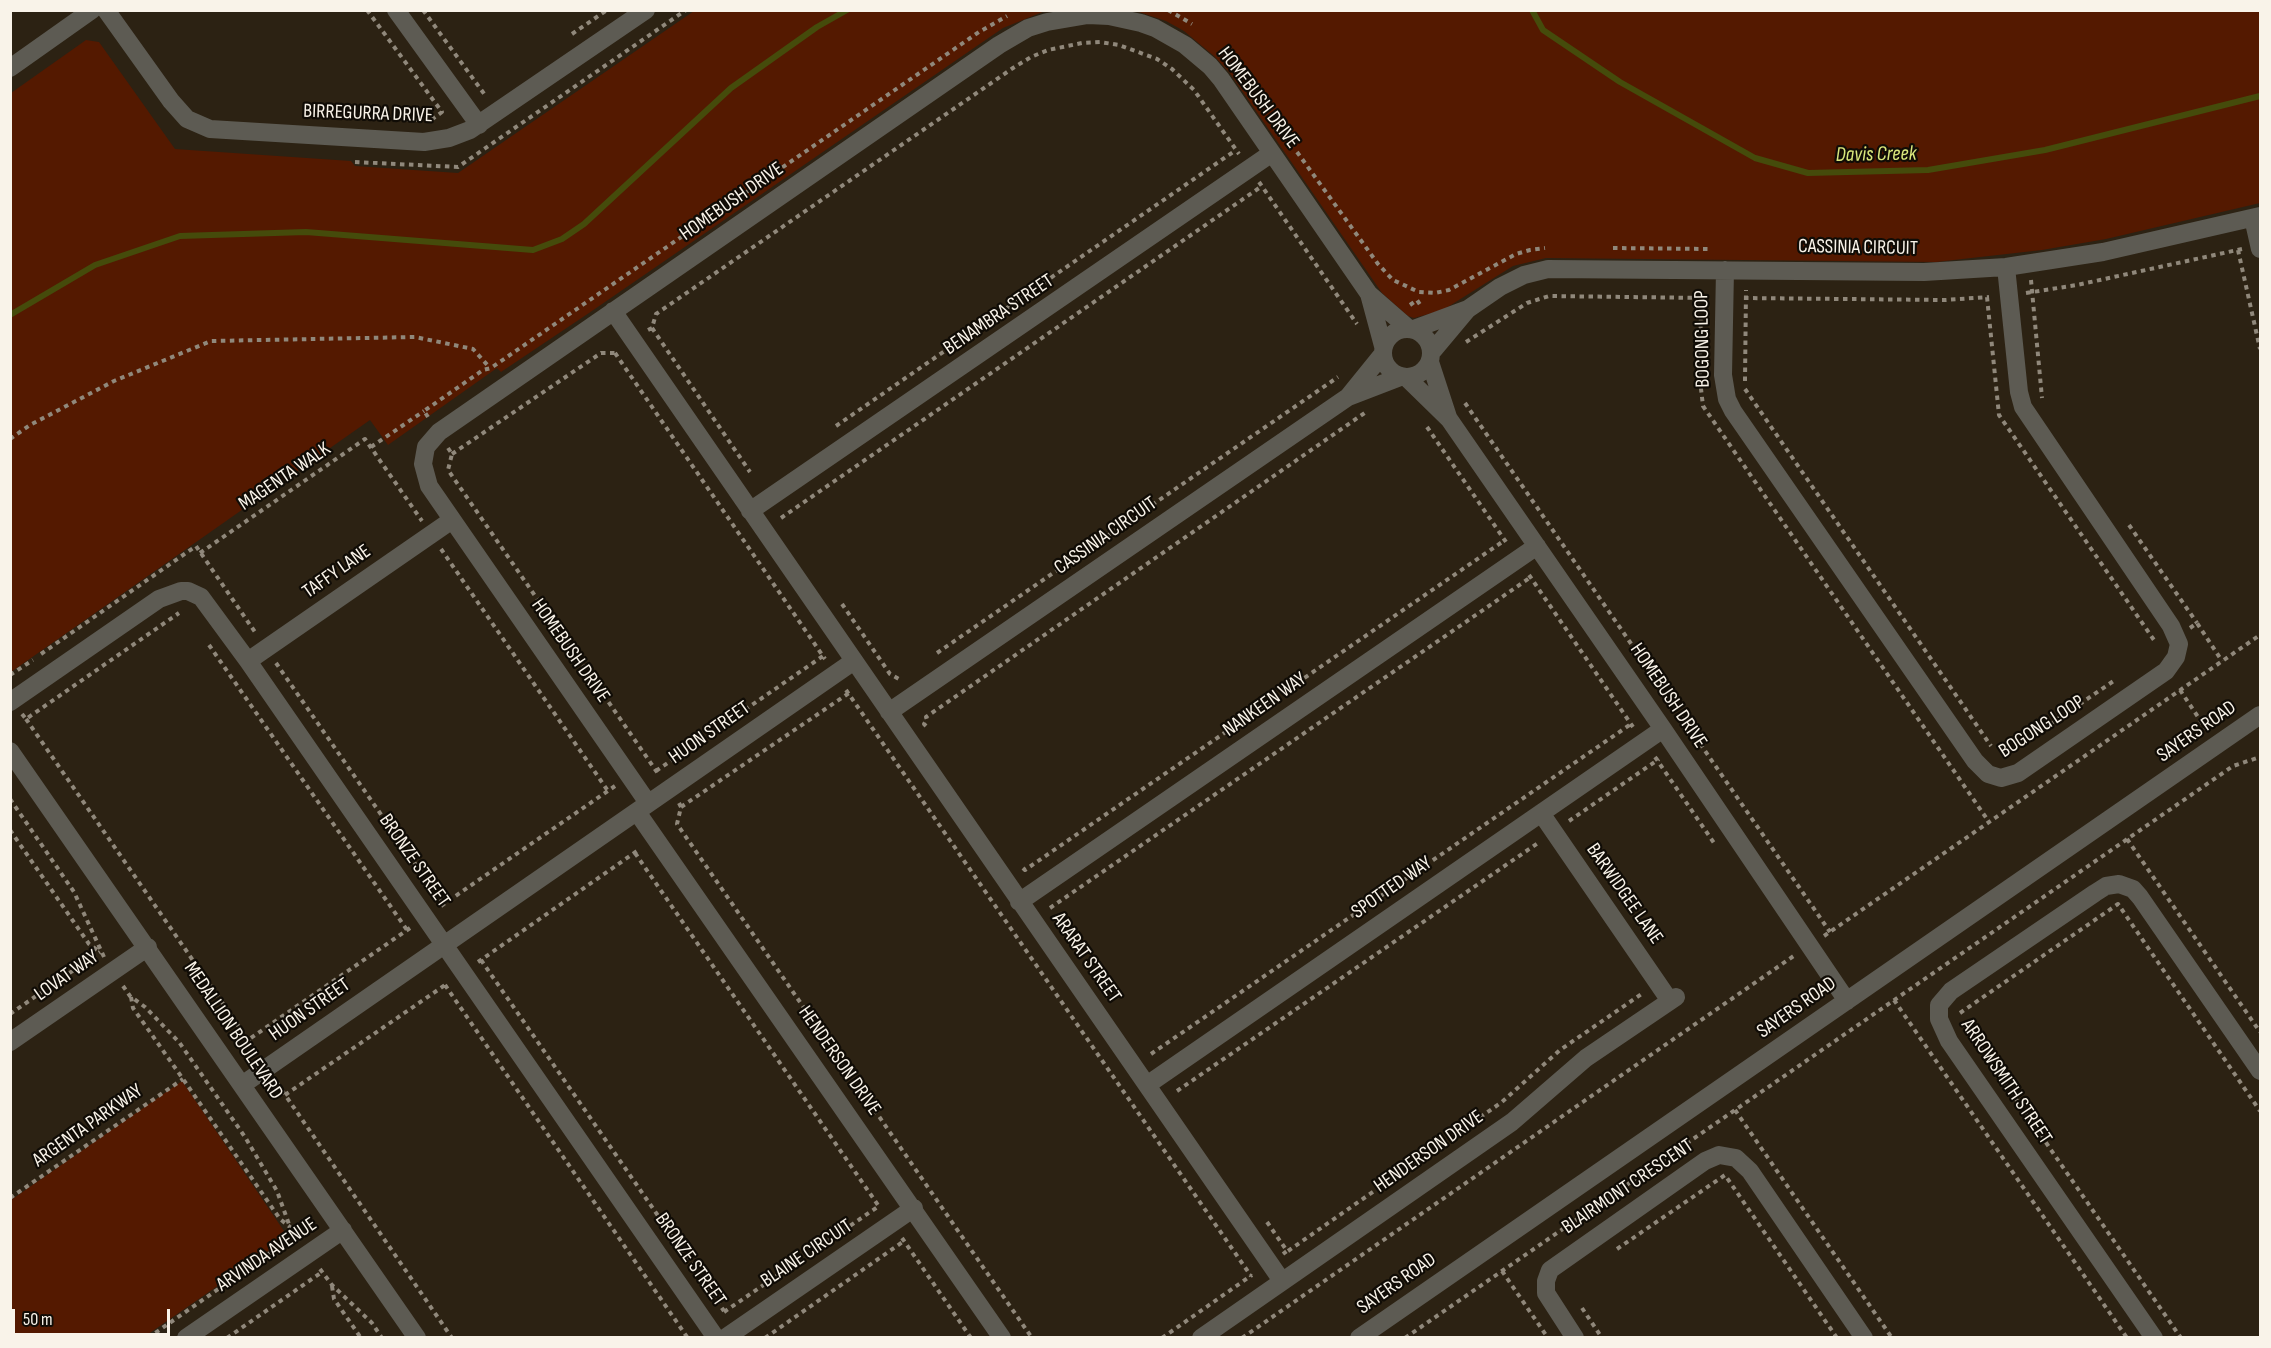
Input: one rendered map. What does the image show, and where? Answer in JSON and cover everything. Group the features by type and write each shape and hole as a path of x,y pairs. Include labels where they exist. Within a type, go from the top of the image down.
{"street":[{"path":"10,68 92,10"},
{"name":"BIRREGURRA DRIVE","path":"106,10 171,101 187,119 210,129 423,142 462,135 479,125 646,10"},
{"path":"396,10 479,125"},
{"name":"HOMEBUSH DRIVE","path":"643,807 629,776 429,486 423,464 426,447 439,432 999,45 1028,28 1047,22 1068,17 1109,16 1141,23 1170,35 1185,45 1210,66 1369,294 1405,324"},
{"name":"BENAMBRA STREET","path":"750,511 1272,153"},
{"name":"CASSINIA CIRCUIT","path":"1405,324 1431,322 1468,309 1512,280 1548,269 1924,272 2006,267 2148,243 2257,217 2260,247"},
{"name":"BOGONG LOOP","path":"1725,270 1724,387 1733,411 1975,762 1988,774 2001,778 2018,773 2166,671 2176,657 2179,644 2171,626 2023,407 2019,392 2006,267"},
{"name":"HOMEBUSH DRIVE","path":"1369,294 1383,350"},
{"name":"CASSINIA CIRCUIT","path":"1435,352 1468,309"},
{"path":"612,311 854,661"},
{"path":"1405,324 1426,338 1435,352 1419,374 1403,377 1388,369 1383,350 1392,333 1405,324"},
{"name":"CASSINIA CIRCUIT","path":"1348,397 1383,350"},
{"name":"HOMEBUSH DRIVE","path":"1435,352 1449,418"},
{"name":"HOMEBUSH DRIVE","path":"1403,377 1449,418 1676,747 1847,1001"},
{"name":"CASSINIA CIRCUIT","path":"889,712 1348,397 1403,377"},
{"name":"TAFFY LANE","path":"248,661 452,520"},
{"name":"NANKEEN WAY","path":"1019,902 1537,546"},
{"name":"BRONZE STREET","path":"12,701 159,599 181,591 196,593 207,602 711,1331"},
{"name":"ARARAT STREET","path":"854,661 1282,1281"},
{"name":"HUON STREET","path":"242,1085 854,661"},
{"name":"SAYERS ROAD","path":"1359,1338 2260,715"},
{"name":"SPOTTED WAY","path":"1147,1085 1663,729"},
{"name":"MEDALLION BOULEVARD","path":"10,751 417,1338"},
{"name":"HENDERSON DRIVE","path":"643,807 657,838 1002,1338"},
{"name":"BARWIDGEE LANE","path":"1541,813 1658,982 1673,999"},
{"name":"ARROWSMITH STREET","path":"2154,1338 1949,1041 1941,1025 1939,1011 1942,1000 1951,991 2095,893 2112,884 2126,885 2140,897 2260,1071"},
{"name":"LOVAT WAY","path":"10,1042 148,947"},
{"name":"HENDERSON DRIVE","path":"1201,1338 1512,1122 1586,1058 1673,999"},
{"name":"BLAIRMONT CRESCENT","path":"1575,1338 1546,1293 1546,1281 1550,1270 1695,1168 1719,1155 1736,1158 1750,1171 1864,1338"},
{"name":"BLAINE CIRCUIT","path":"725,1338 914,1208"},
{"name":"ARVINDA AVENUE","path":"186,1338 343,1230"}],"path":[{"path":"367,10 442,112 430,121"},
{"path":"423,10 485,95 494,88"},
{"path":"569,36 607,10"},
{"path":"1168,10 1199,30"},
{"path":"608,791 371,447 483,370 491,368 970,38 1009,15"},
{"path":"681,807 448,470 452,454 601,353 615,353 652,328 656,314 1013,68 1048,50 1082,42 1119,45 1157,59 1178,74 1194,90 1364,336 1378,327"},
{"path":"314,113 418,120"},
{"path":"835,427 1236,150"},
{"path":"1296,150 1378,264 1393,280 1419,292 1435,293 1449,290 1516,254 1553,248"},
{"path":"781,518 1262,186"},
{"path":"1435,352 1452,352 1518,308 1538,298 1549,296 1945,300 2032,292 2108,279 2260,247"},
{"path":"1610,248 1713,249"},
{"path":"2238,250 2260,349"},
{"path":"2029,264 2042,400"},
{"path":"1746,270 1745,389 1993,749"},
{"path":"1405,324 1419,292"},
{"path":"1987,297 1999,415 2160,649"},
{"path":"1417,300 1431,322"},
{"path":"652,328 785,523"},
{"path":"10,439 30,425 114,381 211,341 416,338 473,349 491,368"},
{"path":"615,353 1251,1276"},
{"path":"929,659 1338,376"},
{"path":"1465,402 1830,932"},
{"path":"931,734 924,724 926,717 1370,409"},
{"path":"424,411 452,454"},
{"path":"1426,426 1718,849"},
{"name":"MAGENTA WALK","path":"200,553 365,439 371,447"},
{"path":"2123,517 2197,623"},
{"path":"1018,861 1025,870 1505,540"},
{"path":"1050,908 1531,577"},
{"path":"836,597 890,674 899,679 909,672"},
{"path":"26,719 185,609"},
{"path":"1242,1338 2260,635"},
{"path":"205,639 407,930"},
{"path":"266,649 443,904"},
{"path":"656,771 823,656"},
{"path":"10,675 36,658"},
{"path":"2000,759 2122,675"},
{"path":"285,1095 677,824 681,807 849,693"},
{"path":"12,701 452,1338"},
{"path":"1151,1054 1631,724"},
{"path":"1177,1091 1694,735"},
{"path":"1405,1338 2233,766 2260,757"},
{"path":"248,1040 650,762"},
{"path":"10,799 74,891 100,952"},
{"path":"677,824 1032,1338"},
{"path":"10,830 90,944 100,952"},
{"path":"2127,839 2260,1032"},
{"path":"635,853 971,1338"},
{"path":"2181,1338 1958,1014 2118,904 2260,1111"},
{"path":"1786,947 1792,957"},
{"path":"10,1014 100,952"},
{"path":"481,960 724,1311"},
{"path":"1300,1269 1287,1251 1502,1102 1560,1050 1658,982"},
{"path":"445,985 686,1338"},
{"path":"130,996 145,1007 179,1042 245,1137 277,1191 290,1227 280,1219 183,1079 133,1008 130,996"},
{"path":"1894,1000 2127,1338"},
{"name":"ARGENTA PARKWAY","path":"10,1198 183,1079"},
{"path":"1735,1110 1892,1338"},
{"path":"1612,1252 1725,1175 1837,1338"},
{"path":"711,1331 724,1311 879,1205"},
{"path":"148,1338 296,1235"},
{"path":"765,1338 904,1241"},
{"path":"1502,1271 1548,1338"},
{"path":"227,1338 322,1272"},
{"path":"361,1338 334,1299 332,1286 358,1308 382,1338"},
{"path":"1577,1302 1602,1338"}],"shaded area":[{"path":"694,11 1045,11 1003,28 589,313 501,372 497,368 388,445 370,420 11,672 11,93 86,40 99,42 175,149 351,161 355,166 458,173"},
{"path":"1136,11 2260,11 2260,203 2106,239 2042,250 1936,262 1546,258 1513,266 1443,310 1414,318 1408,316 1382,293 1229,72 1184,31 1166,21"},
{"path":"182,1081 284,1231 281,1242 144,1337 11,1337 11,1200"}],"waterway":[{"path":"10,315 95,265 180,236 306,232 533,250 562,239 584,224 731,88 817,27 847,10"},
{"name":"Davis Creek","path":"1532,10 1543,30 1620,82 1755,158 1808,173 1928,170 2045,150 2260,96"}]}
